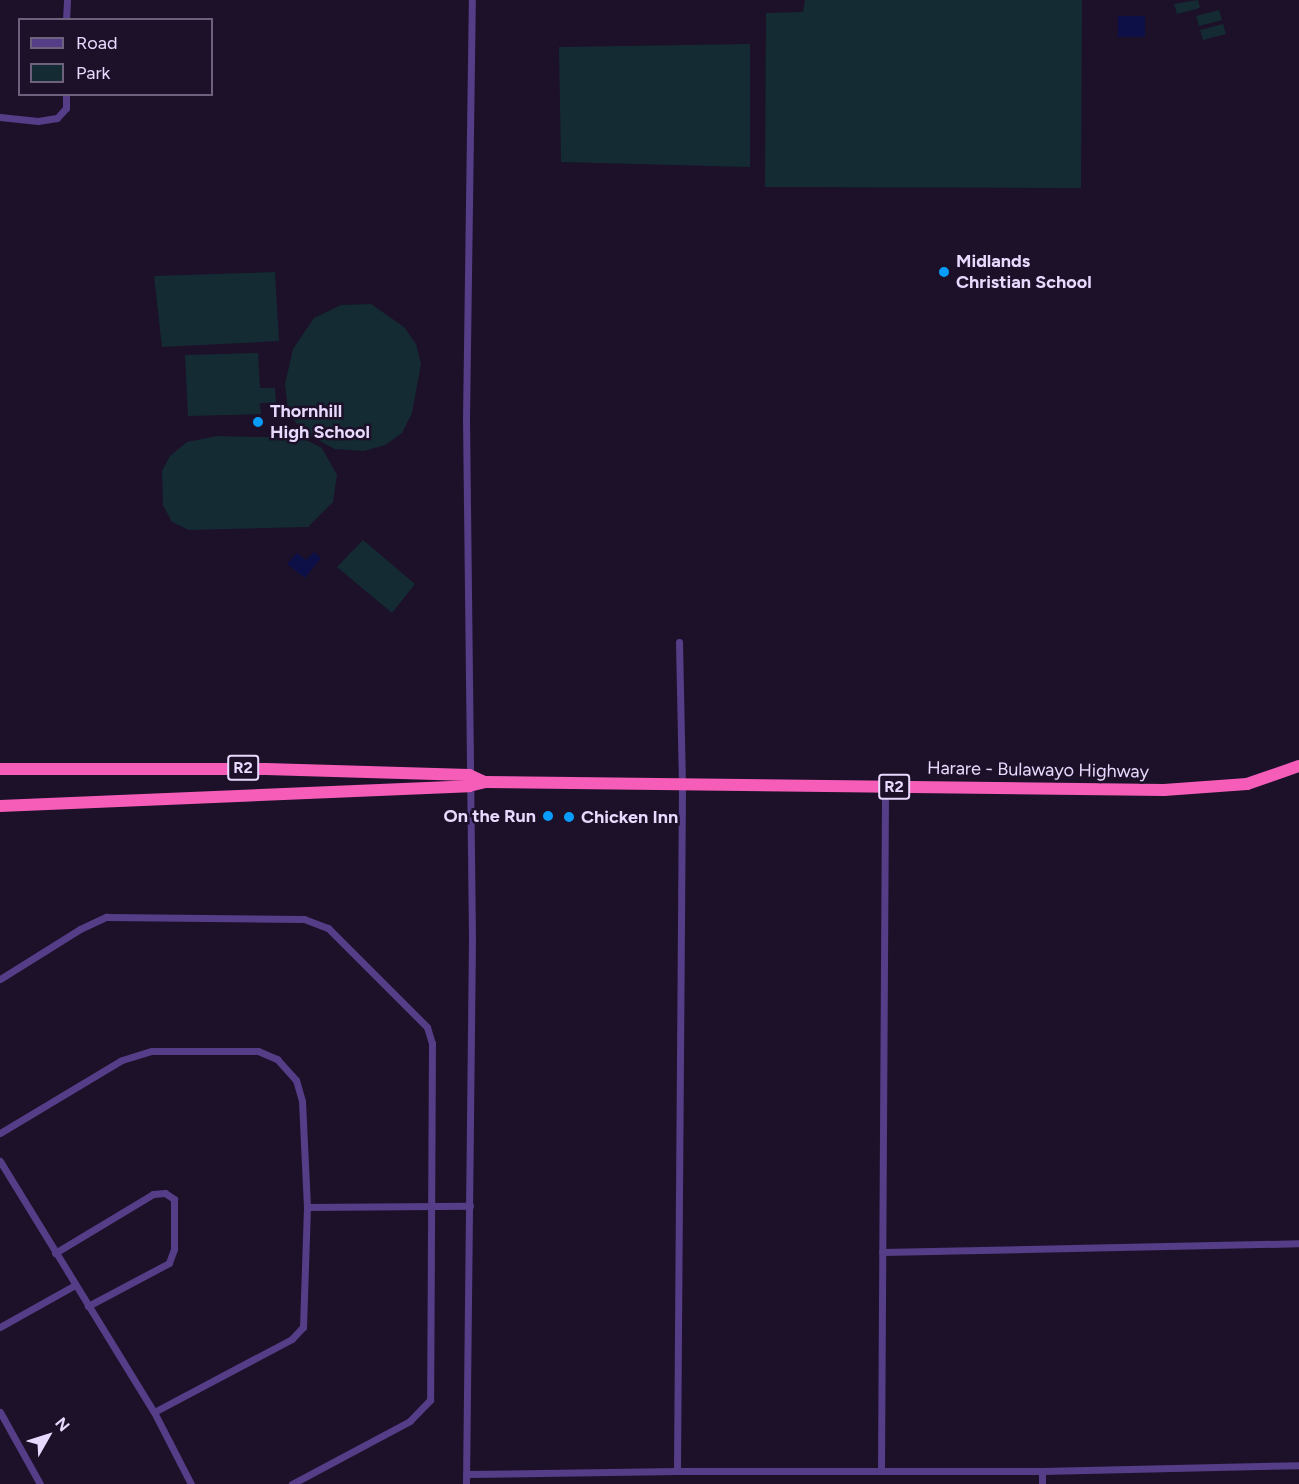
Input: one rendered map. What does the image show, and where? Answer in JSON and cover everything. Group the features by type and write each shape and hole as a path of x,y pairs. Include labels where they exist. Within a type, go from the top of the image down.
{"highway":[{"name":"Harare - Bulawayo Highway","path":"0,770 200,767 485,782 682,786 1213,788 1246,784 1299,765"},
{"name":"Harare - Bulawayo Highway","path":"0,806 470,781"}],"street":[{"path":"66,18 67,0"},
{"path":"466,1484 470,1206 470,781 466,407 472,0"},
{"path":"0,117 38,121 57,118 66,108 66,96"},
{"path":"678,1471 682,786 679,642"},
{"path":"881,1470 885,787"},
{"path":"0,979 80,929 106,918 318,922 431,1035 430,1400 426,1408 410,1422 292,1484"},
{"path":"0,1133 135,1055 172,1049 258,1052 277,1059 299,1089 306,1207 303,1327 292,1339 154,1412"},
{"path":"0,1161 154,1412 191,1484"},
{"path":"55,1253 153,1194 165,1193 174,1199 174,1249 169,1263 88,1306"},
{"path":"306,1207 470,1206"},
{"path":"882,1252 1299,1243"},
{"path":"0,1327 75,1285"},
{"path":"0,1412 40,1484"},
{"path":"466,1474 678,1471 1042,1471 1299,1465"},
{"path":"1042,1471 1042,1484"}],"green space":[{"path":"805,0 1082,0 1081,188 765,187 766,13 803,12"},
{"path":"1198,0 1200,8 1177,14 1174,4"},
{"path":"1219,10 1222,20 1199,26 1196,16"},
{"path":"1223,24 1226,34 1203,40 1200,30"},
{"path":"750,44 750,167 561,162 559,47"},
{"path":"275,272 279,341 162,347 154,276"},
{"path":"371,304 404,327 416,344 421,364 412,413 402,433 385,445 364,451 335,449 302,432 288,410 285,384 293,349 314,318 341,305"},
{"path":"258,353 260,388 275,388 276,403 260,403 261,414 188,416 185,355"},
{"path":"217,436 302,438 322,448 337,475 333,502 308,527 189,530 172,522 163,505 162,471 170,456 187,442"},
{"path":"363,540 415,584 392,613 337,567"}],"shaded area":[{"path":"1118,16 1145,16 1145,37 1118,37"},
{"path":"314,552 321,558 305,578 287,564 297,553 306,560"}],"place":[{"name":"Midlands Christian School","path":"944,272"},
{"name":"Thornhill High School","path":"258,422"},
{"name":"On the Run","path":"548,816"},
{"name":"Chicken Inn","path":"569,817"}]}
